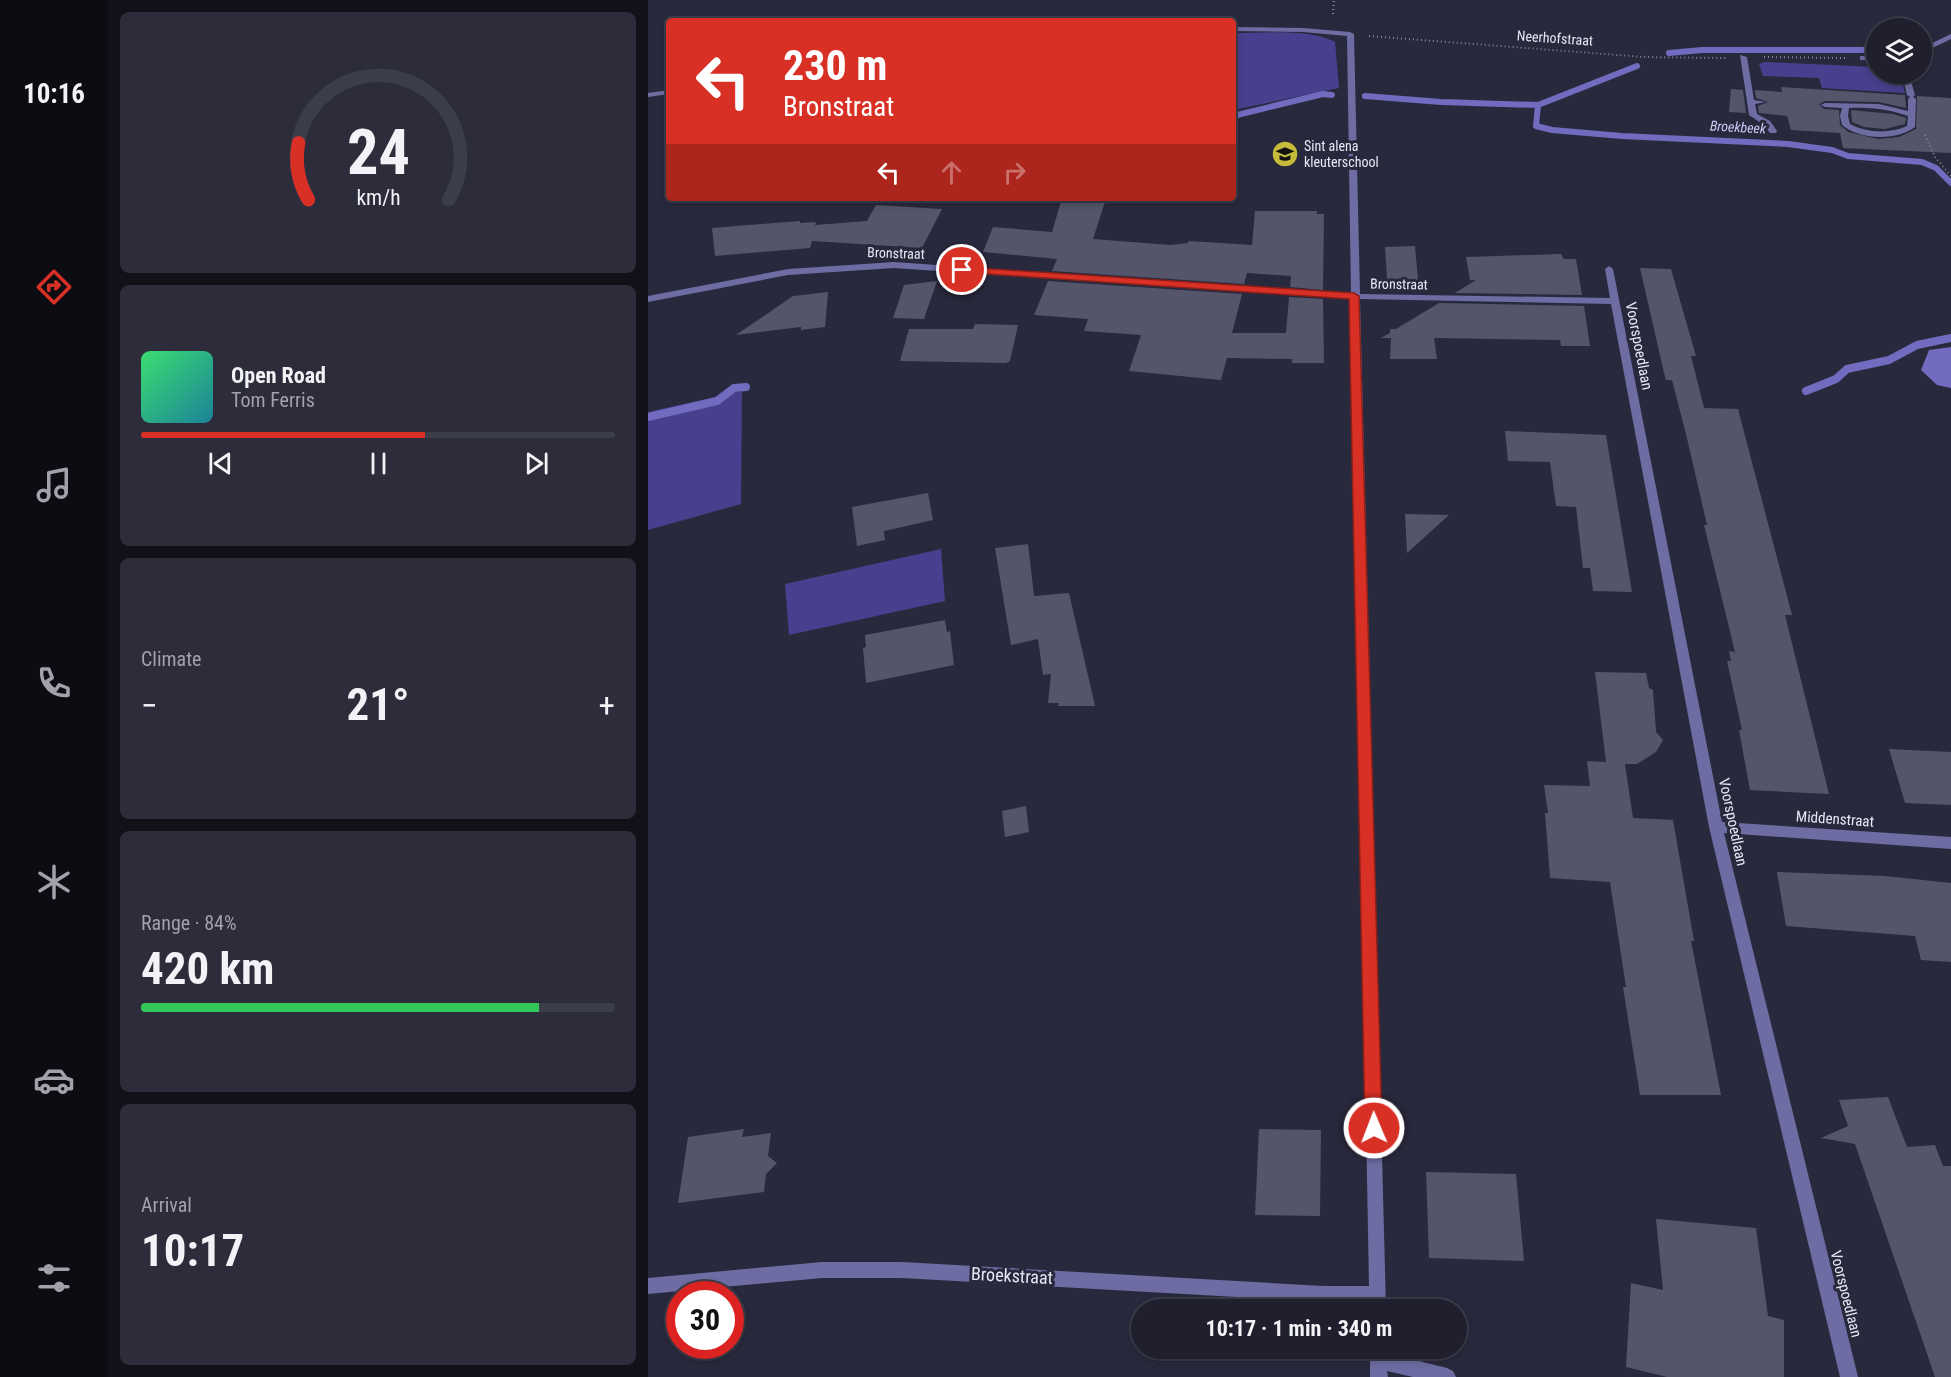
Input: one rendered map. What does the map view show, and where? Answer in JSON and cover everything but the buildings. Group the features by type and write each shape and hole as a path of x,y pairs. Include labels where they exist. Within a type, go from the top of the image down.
{"street":[{"path":"1236,29 1303,30 1350,34 1377,1299"},
{"path":"1932,46 1951,36"},
{"path":"1743,57 1753,115 1767,123 1773,131"},
{"path":"1846,106 1844,116 1846,125 1857,131 1885,134 1903,132 1911,127 1912,97 1908,84"},
{"path":"648,94 666,92"},
{"path":"1751,102 1762,102"},
{"path":"1825,105 1886,107 1911,115"},
{"name":"Bronstraat","path":"648,298 788,272 880,265 1354,296 1614,301"},
{"name":"Voorspoedlaan","path":"1609,269 1716,827 1849,1377"},
{"name":"Middenstraat","path":"1716,827 1951,843"},
{"name":"Broekstraat","path":"648,1286 822,1270 902,1270 1323,1294 1357,1299"},
{"path":"1379,1362 1447,1377"}],"path":[{"name":"Neerhofstraat","path":"1350,34 1644,57 1863,58"},
{"path":"1911,127 1929,138 1935,158 1951,176"}],"shaded area":[{"path":"1236,33 1299,33 1335,42 1339,88 1236,109"},
{"path":"1765,62 1866,67 1866,84 1903,84 1905,93 1822,88 1819,78 1763,76 1759,64"},
{"path":"1951,347 1951,388 1937,385 1921,370 1929,350"},
{"path":"742,391 741,504 648,530 648,412"},
{"path":"941,549 945,601 789,635 785,584"}],"waterway":[{"name":"Broekbeek","path":"1669,53 1702,50 1866,50"},
{"name":"Broekbeek","path":"1538,105 1637,66"},
{"name":"Broekbeek","path":"1236,115 1323,94 1332,95"},
{"name":"Broekbeek","path":"1365,96 1441,102 1538,105"},
{"name":"Broekbeek","path":"1538,105 1536,126 1552,130 1622,136 1788,144 1832,150 1848,156 1922,162 1936,168 1951,183"},
{"name":"Broekbeek","path":"1806,391 1836,379 1847,369 1889,360 1917,345 1951,338"},
{"name":"Broekbeek","path":"648,417 717,401 734,388 746,387"}],"place":[{"name":"Sint alena kleuterschool","path":"1285,154"}],"route":[{"path":"962,270 1354,296 1374,1128"}]}
